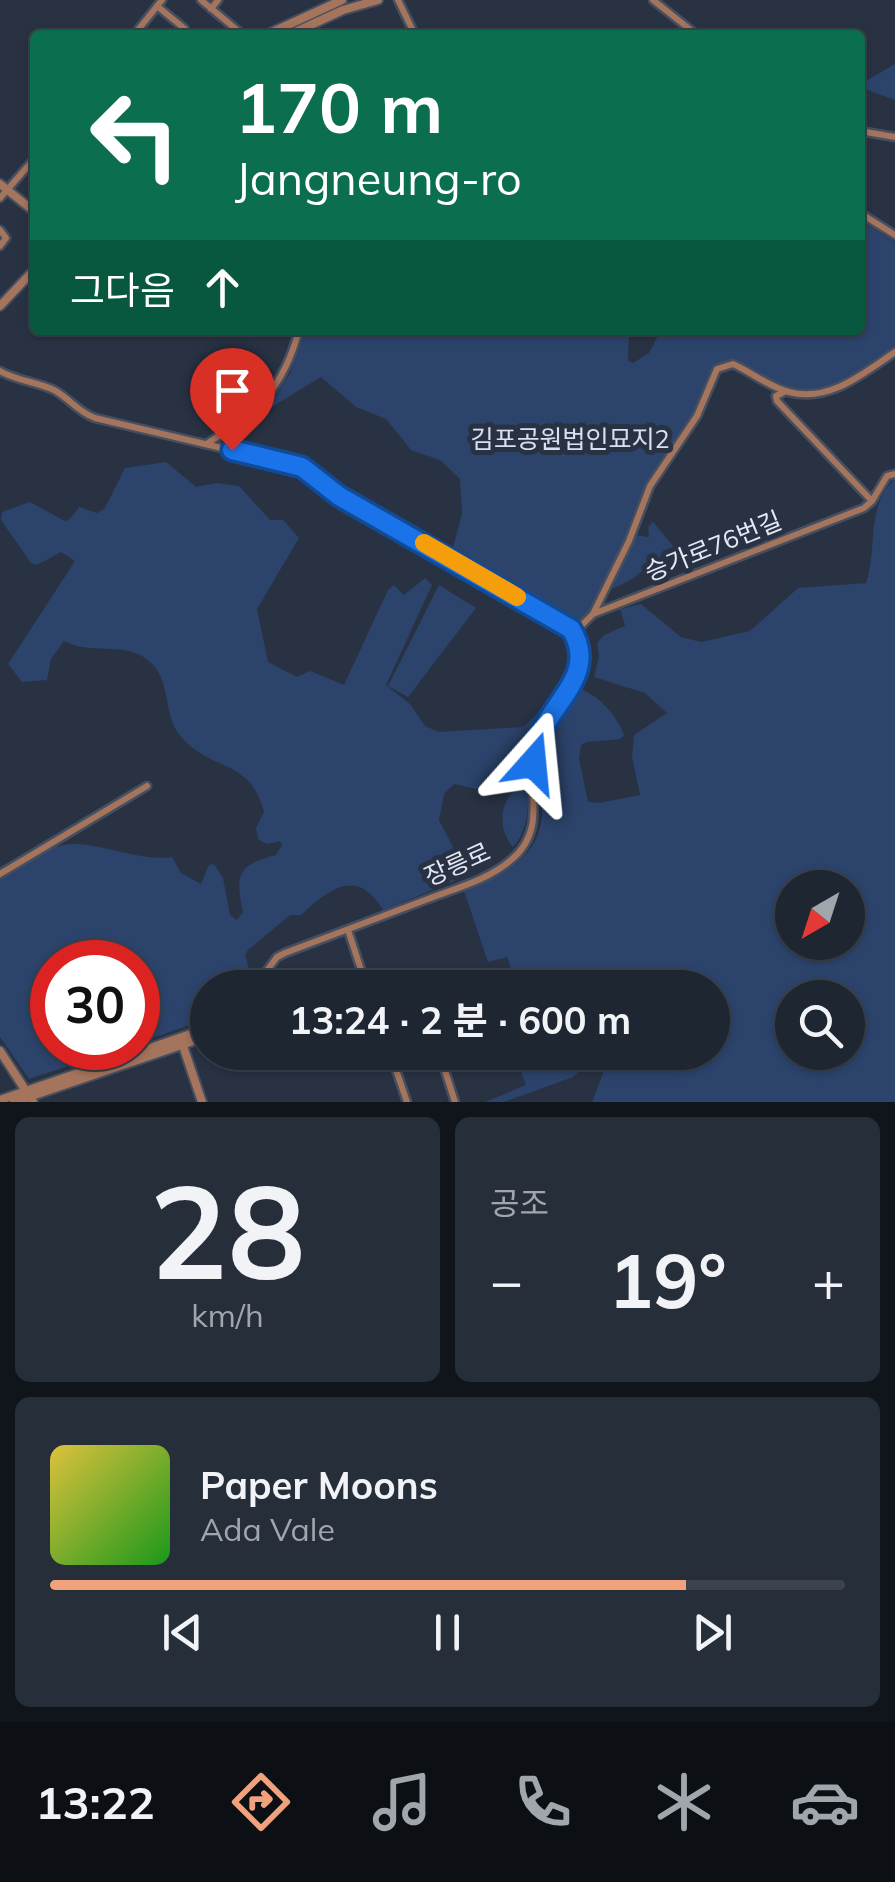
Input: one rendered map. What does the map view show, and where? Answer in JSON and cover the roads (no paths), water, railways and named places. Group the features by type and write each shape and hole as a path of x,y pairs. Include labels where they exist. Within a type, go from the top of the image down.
{"street":[{"path":"201,0 237,30"},
{"path":"211,8 218,0"},
{"path":"277,30 342,0"},
{"path":"298,30 378,0"},
{"path":"398,0 413,30"},
{"path":"653,0 690,30"},
{"path":"138,30 160,3 185,30"},
{"path":"865,131 895,137"},
{"path":"30,166 3,190 30,210"},
{"path":"865,216 895,235"},
{"path":"0,230 6,238 0,246"},
{"path":"0,306 30,274"},
{"path":"207,444 266,399 287,365 298,335"},
{"path":"872,502 777,401 777,394 833,390 895,352"},
{"path":"593,614 629,541 650,486 697,416 717,370 733,364 787,392"},
{"path":"0,370 26,384 55,390 76,409 94,418 302,467 339,496 554,617 574,633"},
{"name":"승가로76번길","path":"574,633 593,614 858,510 872,502 887,476 895,474"},
{"name":"장릉로","path":"267,970 285,952 484,876 520,852 533,827 535,739 580,670 581,654 574,633"},
{"path":"0,874 147,786"},
{"path":"348,930 361,970"},
{"path":"14,1102 190,1037"},
{"path":"182,1041 190,1039"},
{"path":"182,1041 202,1102"},
{"path":"0,1052 30,1096"},
{"path":"396,1070 407,1102"},
{"path":"444,1070 455,1102"},
{"path":"0,1100 30,1096"}],"park label":[{"name":"김포공원법인묘지2","path":"570,439"}]}
